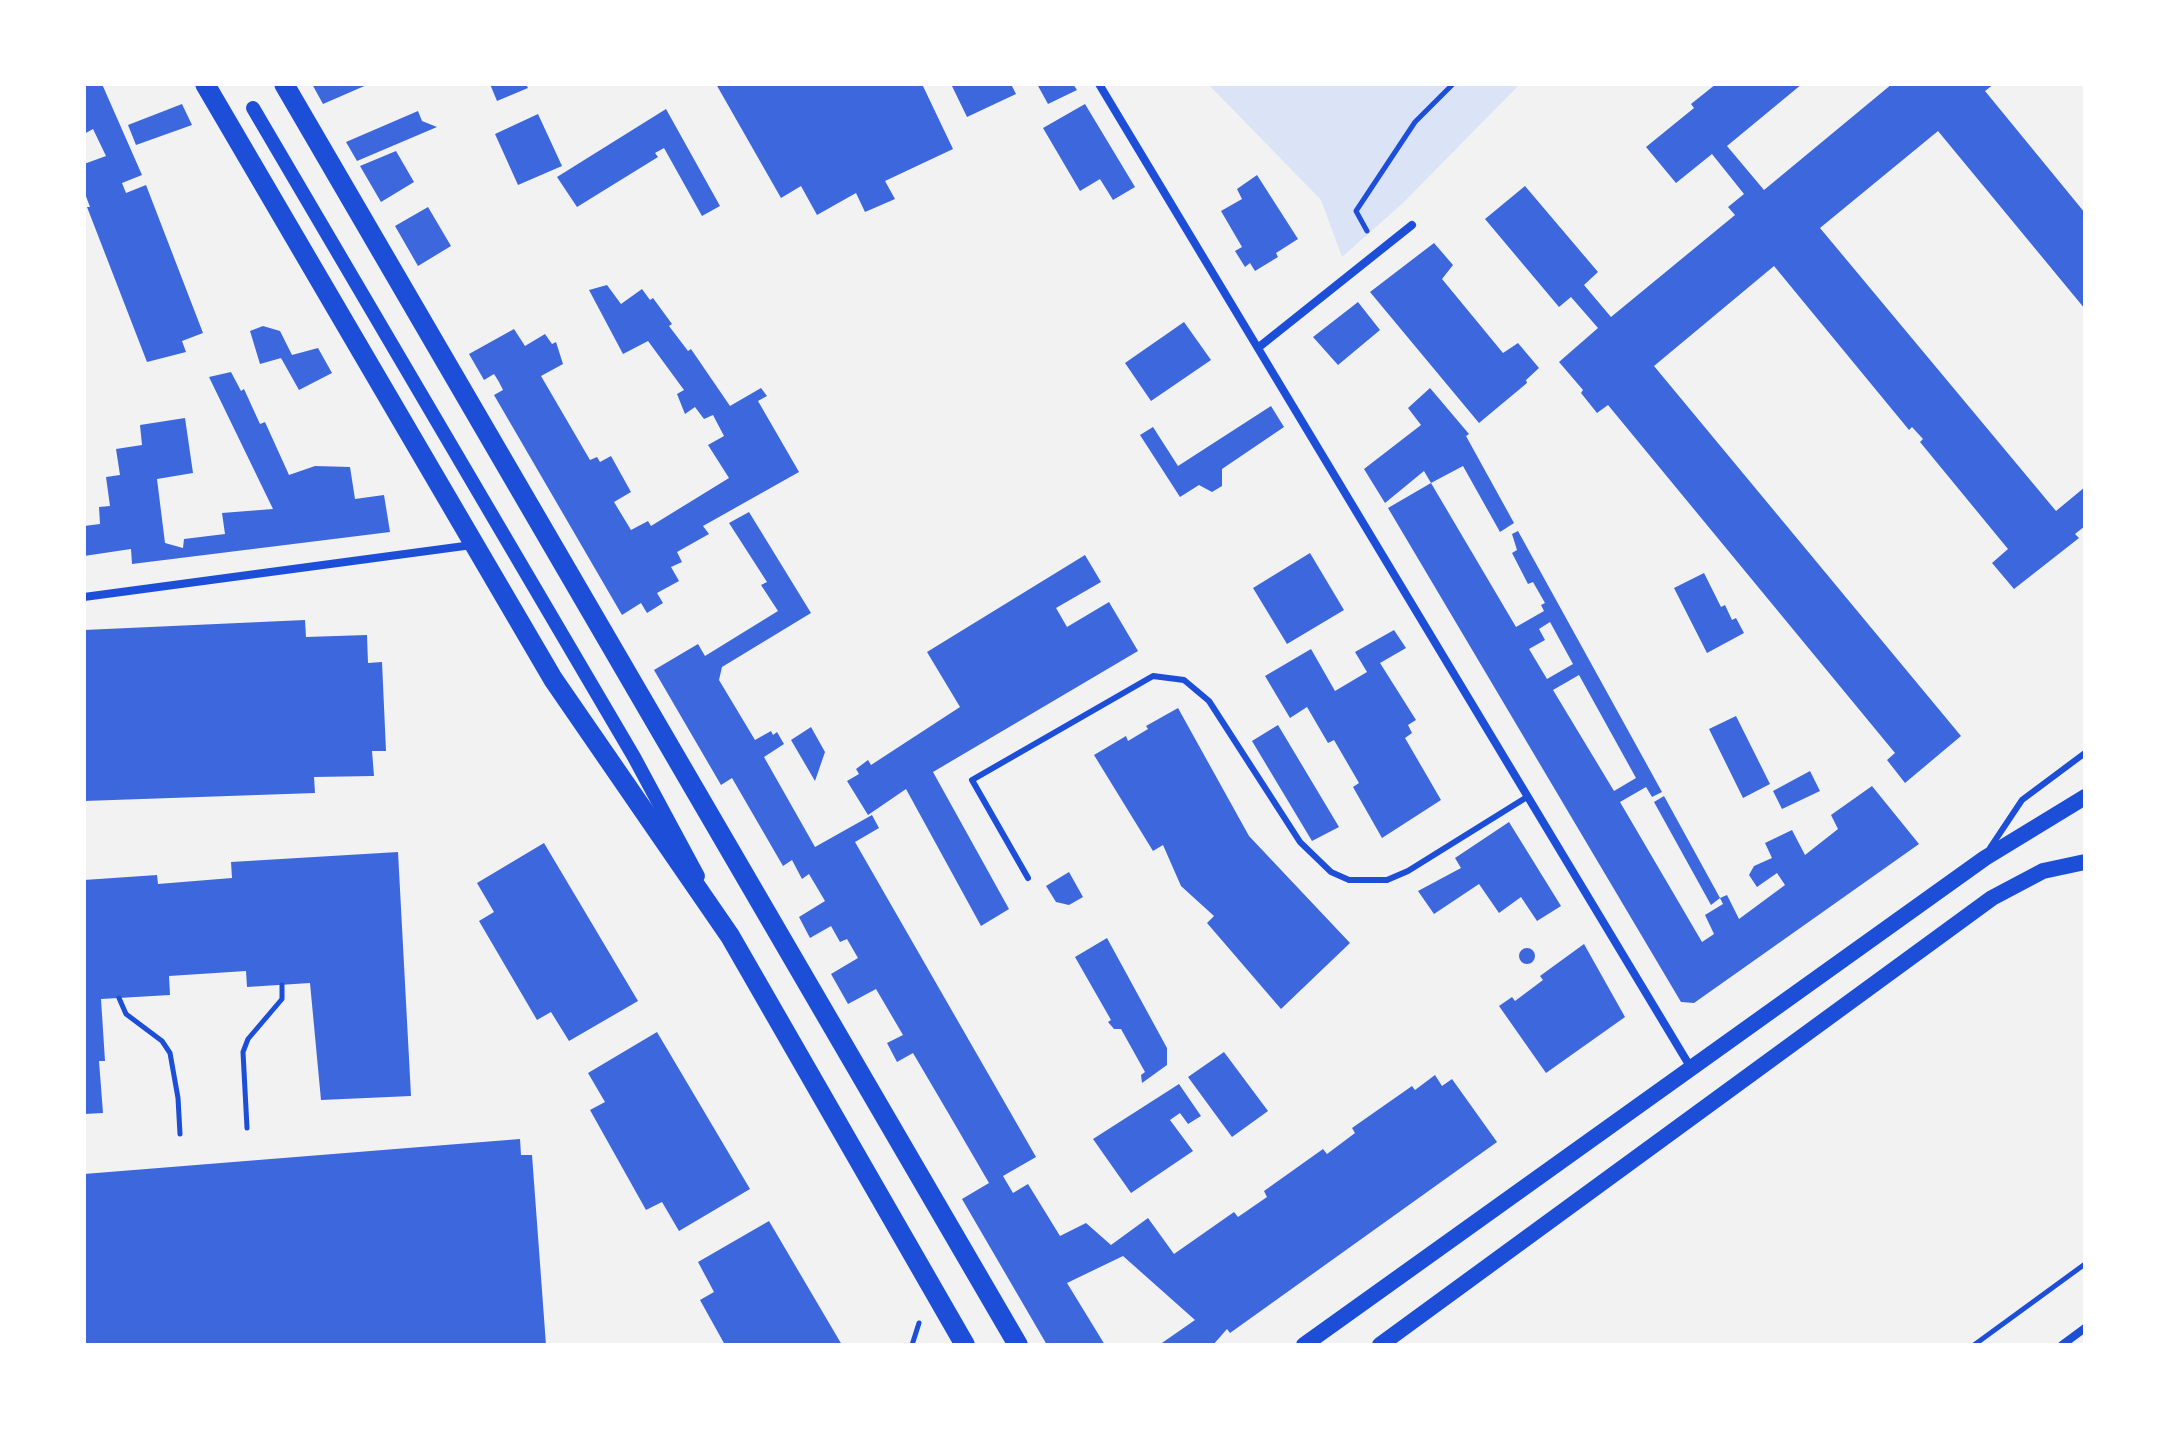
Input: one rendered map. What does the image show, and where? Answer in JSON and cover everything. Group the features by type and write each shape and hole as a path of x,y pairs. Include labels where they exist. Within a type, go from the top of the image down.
{"main road":[{"path":"205,84 571,707 730,936 961,1341"},
{"path":"284,84 1018,1345"},
{"path":"1304,1345 1985,858 2085,797"},
{"path":"1380,1345 2020,881 2065,865 2085,862"}],"street":[{"path":"1099,84 1691,1068"},
{"path":"253,108 634,757 730,936"},
{"path":"1259,347 1412,225"},
{"path":"84,597 474,545"},
{"path":"2062,1345 2085,1328"}],"lane":[{"path":"1028,878 972,780 1153,676 1184,680 1209,701 1300,842 1323,866 1349,880 1369,883 1387,880 1408,871 1527,797"},
{"path":"1985,858 2016,806 2085,753"}],"path":[{"path":"1356,211 1415,122 1453,84"},
{"path":"247,1128 243,1052 248,1039 282,999 282,985"},
{"path":"119,998 126,1014 162,1041 170,1053 177,1087 180,1134"},
{"path":"1974,1345 2085,1264"}],"shaded area":[{"path":"1208,84 1520,84 1403,203 1342,257 1321,200"}],"building":[{"path":"84,84 102,84 142,175 122,183 126,193 146,185 203,333 182,341 186,352 147,362 87,207 90,207 84,191 84,164 106,156 93,129 84,134"},
{"path":"312,84 369,84 323,104"},
{"path":"490,84 526,84 528,88 497,101"},
{"path":"716,84 922,84 953,149 885,181 895,199 865,212 856,193 817,215 801,186 781,198"},
{"path":"951,84 1011,84 1016,94 967,117"},
{"path":"1037,84 1073,84 1077,90 1048,104"},
{"path":"1716,84 1802,84 1727,146 1764,190 1892,84 1994,84 1985,91 2085,213 2085,309 1938,131 1820,228 2056,511 2085,487 2085,526 2075,534 2079,538 2014,589 1992,563 2008,549 1920,442 1923,439 1912,427 1909,430 1774,266 1654,366 1961,736 1905,783 1887,760 1895,753 1608,405 1597,413 1581,393 1583,390 1559,362 1598,328 1571,297 1559,307 1485,219 1525,186 1598,272 1584,285 1611,317 1735,215 1728,207 1744,194 1712,154 1676,183 1646,147 1694,108 1691,104"},
{"path":"182,104 192,125 136,145 128,125"},
{"path":"1085,104 1135,187 1113,200 1100,179 1080,191 1043,128"},
{"path":"666,109 720,206 702,216 664,148 655,153 658,157 577,207 557,177"},
{"path":"418,111 422,121 437,127 357,161 346,142"},
{"path":"538,114 562,166 518,185 495,134"},
{"path":"396,151 414,182 381,202 360,166"},
{"path":"1257,175 1298,239 1276,253 1278,257 1255,271 1250,263 1245,267 1235,251 1242,247 1221,211 1242,199 1237,189"},
{"path":"428,207 451,246 418,266 395,226"},
{"path":"1434,243 1453,265 1442,279 1503,353 1518,343 1539,368 1526,380 1527,383 1479,423 1370,292"},
{"path":"607,285 621,304 642,289 650,300 653,298 672,324 669,326 688,351 691,349 730,406 761,388 767,396 758,401 799,472 703,526 709,534 677,552 682,562 671,567 679,581 657,593 663,603 647,613 641,603 622,615 494,395 503,390 499,382 494,374 484,380 469,354 514,329 525,346 545,334 552,344 556,342 563,364 541,376 590,460 597,457 600,462 611,456 631,492 614,502 631,530 648,521 651,526 729,478 708,445 724,436 713,415 704,419 695,407 685,414 677,394 684,390 648,341 623,354 589,290"},
{"path":"1358,302 1380,330 1338,365 1313,337"},
{"path":"1184,322 1211,360 1151,401 1125,363"},
{"path":"263,326 280,331 292,355 318,348 332,373 299,390 281,358 260,364 250,331"},
{"path":"231,372 241,391 244,389 260,424 265,422 289,475 315,466 350,467 355,499 384,495 390,532 132,564 131,549 84,556 84,526 100,524 99,507 110,506 106,477 120,475 116,449 142,445 140,425 185,418 193,473 157,479 165,543 183,548 184,539 225,534 222,513 273,509 209,377"},
{"path":"1430,388 1469,434 1466,436 1514,523 1500,532 1463,466 1431,483 1424,471 1385,503 1364,469 1421,425 1408,408"},
{"path":"1271,406 1284,427 1222,469 1222,486 1212,492 1199,485 1180,497 1140,435 1153,427 1178,466"},
{"path":"1431,483 1516,627 1544,611 1541,605 1545,603 1533,582 1528,584 1512,553 1517,550 1512,534 1518,531 1662,792 1652,797 1646,787 1620,802 1702,942 1714,934 1705,915 1723,904 1720,898 1727,895 1739,919 1785,885 1777,873 1757,887 1749,875 1754,866 1772,858 1765,843 1792,830 1805,855 1838,829 1831,815 1872,786 1919,844 1694,1003 1681,1002 1388,508","holes":["1550,622 1573,664 1547,679 1529,649 1545,640 1539,629","1579,675 1636,778 1614,791 1553,690"]},
{"path":"749,512 811,613 722,667 719,680 755,740 771,731 773,735 777,732 784,744 764,757 815,847 872,815 879,828 855,842 1036,1157 1003,1176 1013,1193 1028,1184 1060,1236 1086,1223 1111,1245 1148,1218 1174,1254 1234,1212 1238,1217 1267,1197 1264,1191 1323,1149 1327,1154 1355,1133 1352,1128 1412,1086 1415,1090 1435,1075 1442,1086 1452,1079 1497,1142 1230,1333 1227,1329 1213,1345 1159,1345 1195,1320 1123,1256 1067,1283 1105,1345 1047,1345 962,1199 989,1183 913,1053 897,1062 887,1043 903,1035 876,989 848,1004 831,974 858,958 847,939 840,942 831,926 810,938 799,917 825,901 809,874 802,879 792,860 783,866 732,778 721,785 654,670 698,644 705,656 778,611 761,585 767,582 729,523"},
{"path":"1310,553 1344,610 1287,644 1253,588"},
{"path":"1085,555 1101,582 1056,608 1067,627 1109,602 1138,651 933,772 1009,909 981,926 906,789 868,815 847,781 859,774 856,769 868,760 871,765 960,707 927,652"},
{"path":"1704,573 1721,607 1725,605 1732,620 1736,618 1744,633 1707,653 1674,588"},
{"path":"305,620 306,637 367,635 368,663 382,662 386,751 372,751 374,776 314,777 315,793 84,801 84,630"},
{"path":"1394,630 1406,648 1380,663 1416,720 1408,725 1412,733 1405,738 1441,800 1382,838 1353,787 1359,783 1334,740 1328,743 1307,707 1290,718 1265,676 1311,649 1335,691 1367,672 1355,652"},
{"path":"1178,708 1249,836 1350,943 1281,1009 1207,923 1214,916 1181,886 1163,845 1153,851 1094,755 1126,736 1128,741 1148,729 1146,726"},
{"path":"1736,716 1770,784 1743,798 1709,729"},
{"path":"1278,725 1339,827 1312,841 1252,741"},
{"path":"811,727 825,752 815,781 791,740"},
{"path":"1810,771 1820,791 1782,809 1773,791"},
{"path":"1664,796 1720,898 1711,905 1654,802"},
{"path":"1509,822 1561,906 1537,921 1521,897 1499,913 1479,884 1434,914 1418,891 1461,868 1455,858"},
{"path":"544,843 638,1001 569,1041 551,1012 537,1020 479,921 494,912 477,883"},
{"path":"398,852 411,1096 321,1100 310,983 247,987 246,971 169,976 170,995 101,999 105,1061 99,1061 103,1113 84,1114 84,880 157,875 158,884 232,878 231,862"},
{"path":"1069,872 1083,897 1069,905 1056,902 1046,886"},
{"path":"1107,938 1167,1048 1167,1065 1142,1083 1141,1075 1145,1072 1121,1029 1114,1029 1108,1022 1111,1020 1075,957"},
{"path":"1584,944 1625,1017 1546,1073 1499,1006 1512,997 1515,1001 1543,980 1540,976"},
{"path":"1527,948 1533,950 1533,962 1527,964 1521,962 1519,956 1521,950"},
{"path":"657,1032 750,1189 679,1231 662,1202 646,1210 590,1110 605,1102 588,1073"},
{"path":"1224,1052 1268,1111 1232,1137 1188,1077"},
{"path":"1179,1084 1201,1116 1188,1124 1180,1113 1170,1120 1193,1151 1131,1193 1093,1139"},
{"path":"520,1139 521,1155 532,1155 546,1345 84,1345 84,1174"},
{"path":"769,1221 842,1345 725,1345 700,1300 714,1292 698,1262"}]}
